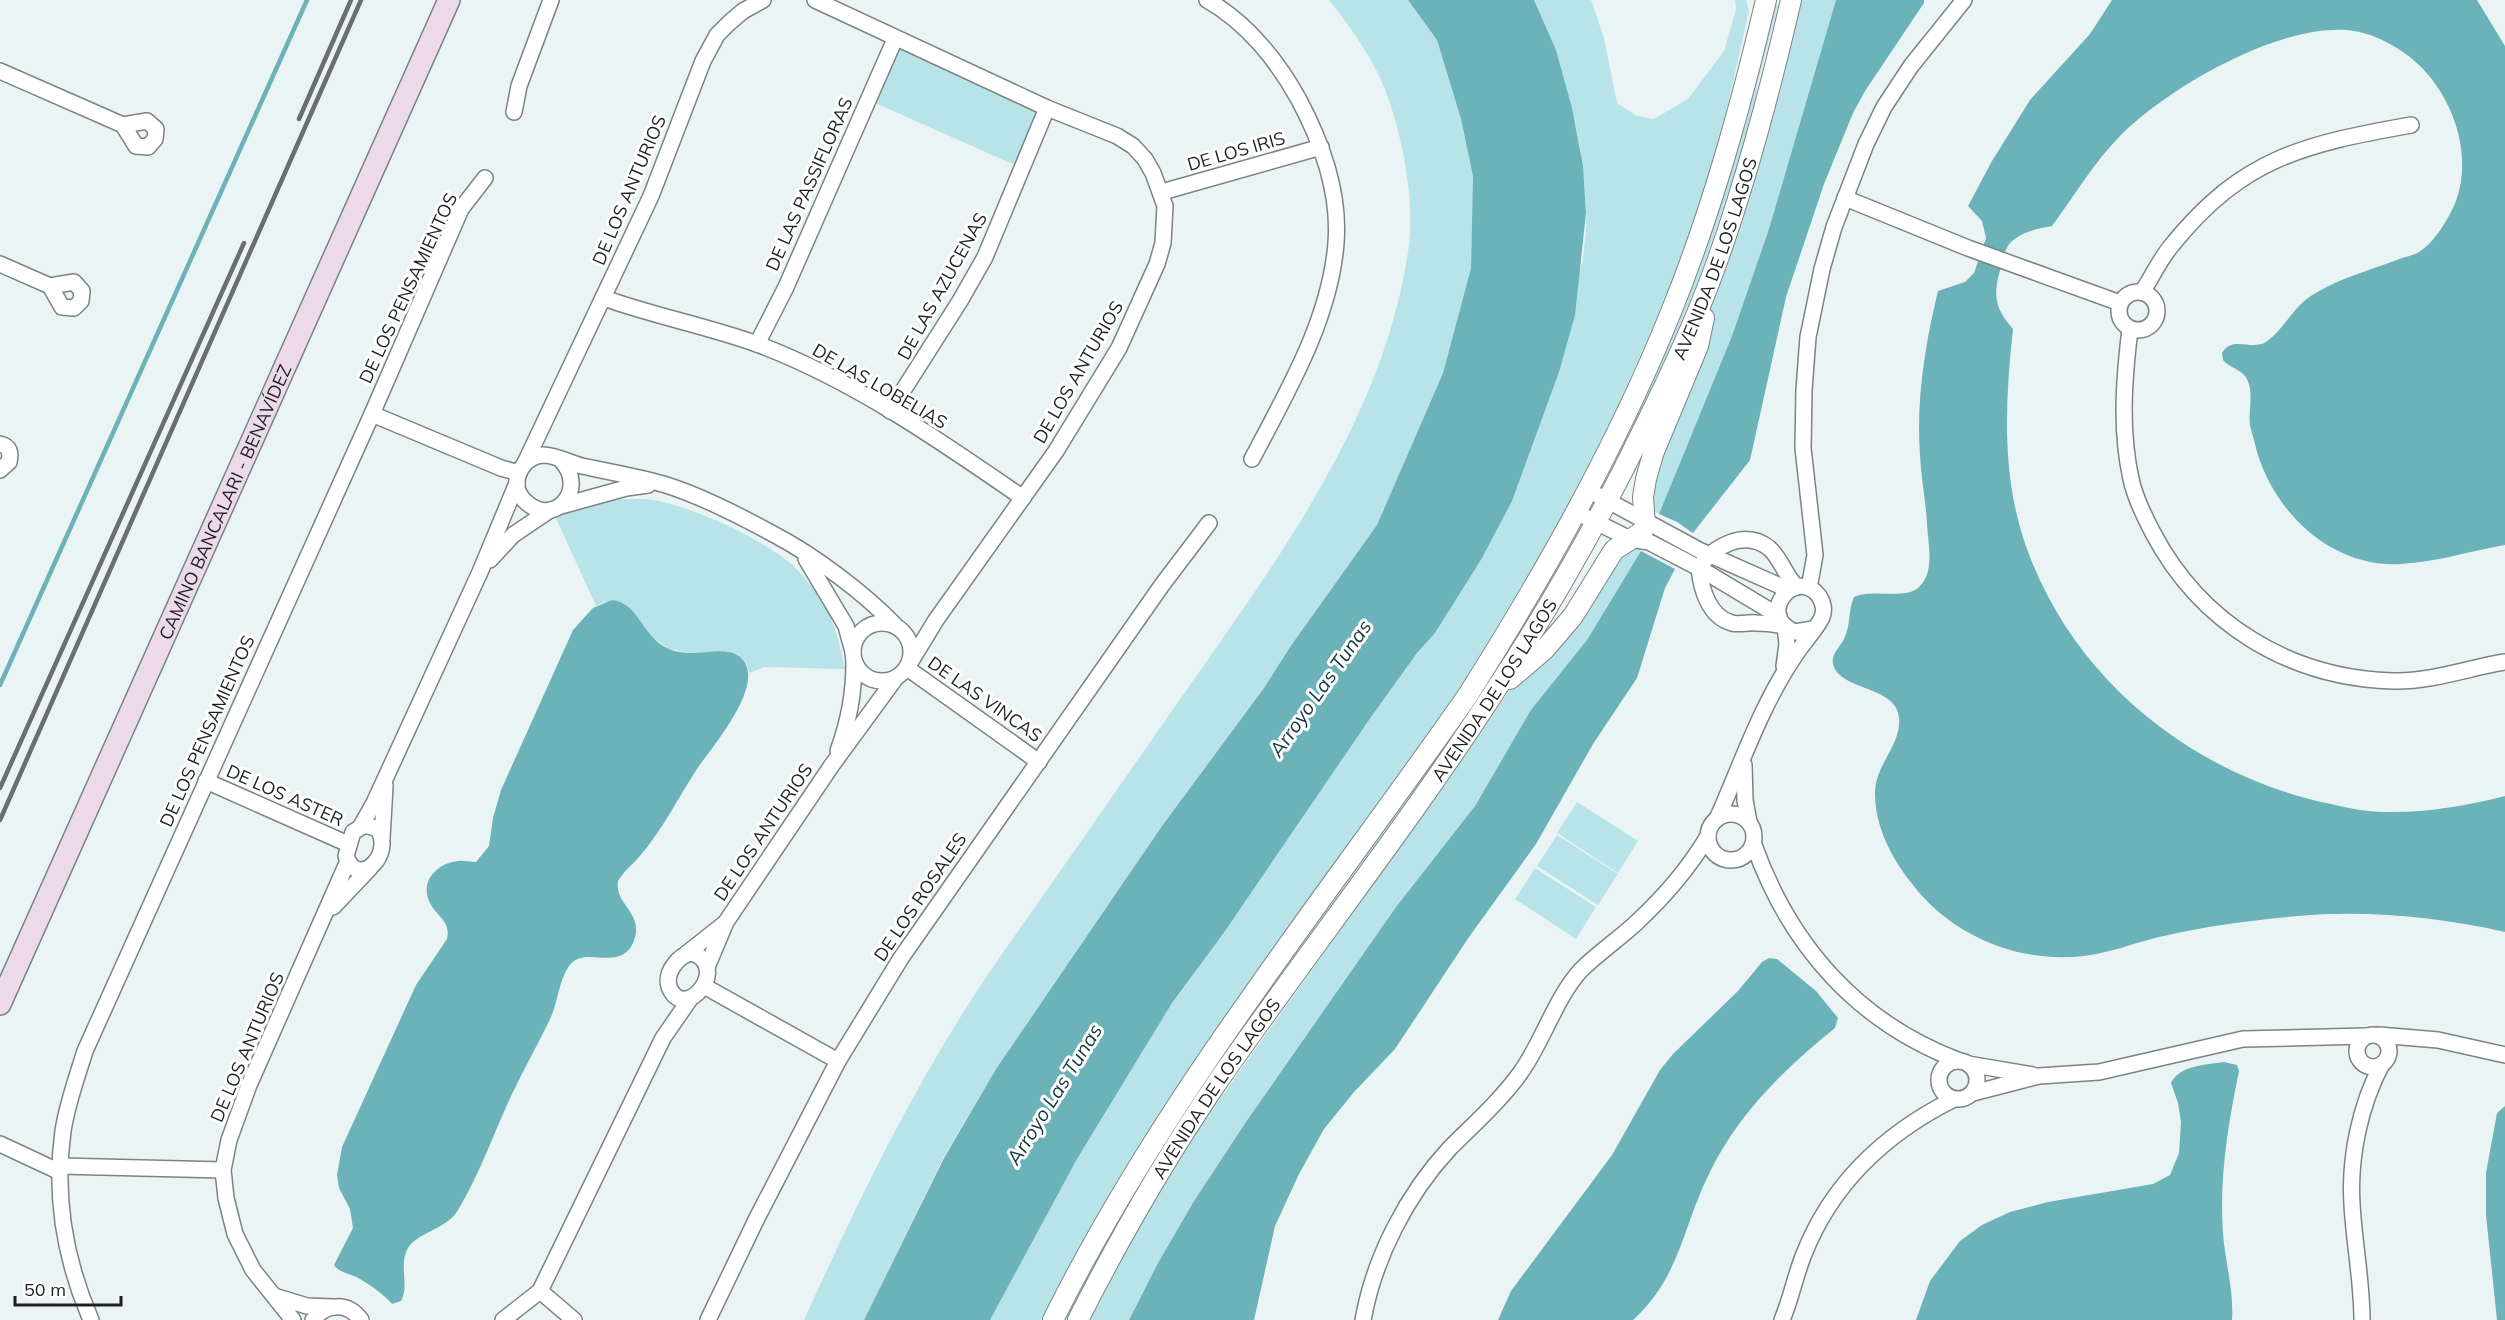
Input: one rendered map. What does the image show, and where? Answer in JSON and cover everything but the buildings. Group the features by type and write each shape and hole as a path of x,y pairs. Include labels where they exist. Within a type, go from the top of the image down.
{"main road":[{"name":"CAMINO BANCALARI - BENAVÍDEZ","path":"0,1004 449,0"}],"street":[{"path":"514,112 519,86 551,0"},
{"name":"DE LOS ANTURIOS","path":"480,572 548,410 604,298 651,196 710,46 729,23 761,0"},
{"name":"DE LOS ANTURIOS","path":"815,0 1047,108 1117,136 1133,146 1153,173 1165,206 1163,243 1157,264 1136,315 1091,396 1023,498 936,620 909,665"},
{"path":"1207,0 1240,24 1266,51 1290,84 1321,147 1331,179 1336,214 1336,244 1322,306 1296,373 1252,459"},
{"name":"AVENIDA DE LOS LAGOS","path":"1053,1320 1110,1213 1193,1079 1468,695 1510,629 1588,490 1671,312 1687,269 1714,187 1766,0"},
{"name":"AVENIDA DE LOS LAGOS","path":"1078,1320 1137,1212 1215,1086 1410,816 1494,693 1608,501 1672,373 1713,274 1738,202 1773,77 1791,0"},
{"path":"1781,675 1787,654 1779,601 1798,588 1815,555 1803,448 1808,337 1822,270 1845,198 1866,144 1884,107 1911,66 1964,0"},
{"name":"DE LAS PASSIFLORAS","path":"757,344 786,287 895,39"},
{"path":"0,71 123,125"},
{"name":"DE LAS AZUCENAS","path":"891,411 985,257 1047,108"},
{"path":"2142,292 2170,247 2192,222 2227,189 2245,176 2306,147 2411,124"},
{"name":"DE LOS IRIS","path":"1161,192 1321,147"},
{"name":"DE LOS PENSAMIENTOS","path":"91,1320 68,1258 63,1225 60,1169 63,1129 85,1051 462,209 485,178"},
{"path":"1845,198 1968,248 2120,303"},
{"path":"0,264 50,286"},
{"path":"1650,524 1642,497 1646,479 1653,454 1698,346 1713,274"},
{"path":"2142,292 2148,295 2156,305 2156,318 2148,328 2136,331 2121,321 2120,303 2130,294 2142,292"},
{"name":"DE LAS LOBELIAS","path":"604,298 757,344 843,383 891,411 1023,498"},
{"path":"2130,329 2123,390 2131,479 2139,505 2160,545 2183,582 2213,611 2250,639 2285,658 2334,674 2396,681 2435,678 2505,662"},
{"path":"362,826 480,572 513,535 566,500 572,484 567,467 557,458 547,430 548,410"},
{"path":"372,414 501,468 520,473"},
{"path":"0,444 8,447 10,452 9,462 0,470"},
{"path":"520,473 538,456 557,458 663,484 774,534 800,549 868,600 898,628 911,644 909,665 895,679 832,765"},
{"path":"520,473 522,498 527,504 542,511 626,488 663,484"},
{"path":"1363,1320 1378,1266 1392,1235 1430,1172 1508,1090 1537,1047 1567,991 1580,972 1636,923 1693,862 1708,836 1709,829 1717,819 1757,723 1781,675 1812,629 1818,624 1823,611 1820,597 1703,552 1588,490"},
{"path":"1576,512 1696,567 1802,632 1812,629"},
{"name":"DE LOS ROSALES","path":"708,1320 762,1208 838,1061 907,948 1162,585 1209,523"},
{"path":"1494,693 1544,650 1573,616 1609,556 1640,540 1642,532 1650,524"},
{"path":"1782,621 1734,623 1724,620 1711,608 1696,567 1703,552 1733,542 1748,540 1761,543 1770,549 1798,588"},
{"path":"800,549 842,617 859,670 876,681 885,682 895,679"},
{"path":"832,765 847,725 854,692 854,643 866,627 875,624 898,628 918,628 936,620"},
{"name":"DE LAS VINCAS","path":"909,665 1039,762"},
{"path":"1738,859 1750,851 1755,837 1749,822 1745,800 1743,761"},
{"name":"DE LOS ANTURIOS","path":"726,922 832,765"},
{"path":"326,916 373,865 380,854 386,774"},
{"name":"DE LOS ASTER","path":"206,781 348,844"},
{"path":"1717,819 1723,815 1737,814 1749,822"},
{"path":"373,865 360,871 348,861 346,856 348,844 353,832 362,826 373,825 382,837"},
{"path":"1708,836 1711,848 1720,857"},
{"path":"1754,845 1764,872 1788,920 1830,976 1874,1013 1927,1048 1964,1062 2039,1076"},
{"path":"1693,862 1705,858 1738,859 1764,872"},
{"name":"DE LOS ANTURIOS","path":"294,1320 271,1295 253,1270 235,1234 226,1197 223,1170 229,1140 249,1084 326,916 348,861"},
{"path":"663,1038 668,1012 668,983 672,969 686,954 726,922"},
{"path":"504,1320 540,1291 663,1038 690,999 704,986 707,967 726,922"},
{"path":"686,954 692,952 698,955 707,967"},
{"path":"668,983 678,998 690,999"},
{"path":"704,986 838,1061"},
{"path":"2332,1036 2346,1043 2359,1059 2371,1067 2385,1061 2412,1038"},
{"path":"1782,1320 1803,1256 1818,1222 1837,1192 1868,1157 1929,1112 1954,1099 1964,1099 1973,1093 2039,1076 2099,1072 2243,1039 2332,1036 2412,1038 2438,1040 2505,1055"},
{"path":"2362,1320 2352,1203 2352,1176 2356,1142 2370,1090 2385,1061 2387,1042 2372,1036 2359,1042 2359,1059 2370,1090"},
{"path":"1927,1048 1940,1073 1941,1089 1929,1112"},
{"path":"1940,1073 1948,1064 1964,1062 1977,1074 1973,1093"},
{"path":"1941,1089 1954,1099"},
{"path":"0,1144 60,1169 223,1170"},
{"path":"540,1291 574,1320"},
{"path":"271,1295 307,1306 349,1309 361,1320"},
{"path":"313,1320 324,1310 332,1307"}],"shaded area":[{"path":"1329,0 1408,0 1437,40 1461,119 1473,176 1471,268 1443,373 1377,525 1290,647 1264,688 1162,826 996,1069 943,1158 864,1320 804,1320 880,1160 922,1081 989,973 1231,626 1298,525 1329,472 1356,418 1379,363 1397,305 1409,245 1410,206 1405,162 1395,120 1382,82 1371,60"},
{"path":"1534,0 1591,0 1604,38 1617,103 1637,116 1654,119 1688,99 1724,51 1736,9 1735,0 1746,0 1749,11 1717,153 1666,298 1589,471 1486,652 1045,1320 990,1320 1077,1159 1172,1003 1223,934 1369,720 1417,653 1435,633 1583,261 1586,210 1576,129 1563,77"},
{"path":"1799,0 1836,0 1769,230 1732,336 1659,514 1647,508"},
{"path":"1775,3 1778,5 1757,86 1751,126 1698,282 1610,482 1607,480 1632,429"},
{"path":"897,47 1041,110 1017,166 873,102"},
{"path":"619,499 646,499 681,507 737,530 785,559 805,578 826,608 836,633 845,669 765,667 749,673 747,664 669,649 652,637 635,613 604,602 596,606 555,516 572,507"},
{"path":"1634,546 1641,551 1587,640 1517,735 1475,806 1396,907 1246,1122 1194,1201 1158,1263 1129,1320 1089,1320 1136,1232 1201,1126 1512,687 1611,560"},
{"path":"1544,596 1547,597 1071,1320 1061,1320 1083,1277 1189,1102"},
{"path":"1577,802 1638,841 1618,873 1557,833"},
{"path":"1557,835 1618,874 1598,905 1537,866"},
{"path":"1535,868 1596,907 1576,939 1515,899"}],"water":[{"name":"Arroyo Las Tunas","path":"1408,0 1534,0 1556,50 1572,108 1583,166 1586,213 1575,315 1559,372 1512,501 1482,558 1435,633 1417,653 1369,720 1223,934 1172,1003 1077,1159 990,1320 864,1320 944,1158 996,1069 1162,826 1264,688 1290,647 1377,525 1443,373 1471,268 1473,176 1461,119 1437,40"},
{"path":"1836,0 1924,0 1924,3 1865,91 1853,113 1824,184 1786,297 1750,460 1693,533 1659,514 1732,336 1769,229"},
{"path":"2112,0 2477,0 2505,46 2505,545 2440,559 2401,564 2376,563 2352,557 2331,547 2311,533 2278,497 2257,452 2250,425 2248,381 2243,374 2223,360 2222,353 2231,345 2255,345 2266,342 2300,305 2323,289 2419,252 2436,236 2450,215 2456,201 2462,171 2460,141 2451,112 2436,85 2419,65 2384,41 2346,30 2318,31 2288,38 2225,63 2166,98 2111,145 2052,226 2025,233 2010,243 2005,253 1996,291 1998,306 2013,329 2008,384 2007,440 2013,495 2019,522 2027,549 2048,596 2074,639 2106,678 2142,713 2182,743 2226,768 2272,788 2321,802 2376,812 2430,810 2505,796 2505,932 2454,922 2402,916 2324,914 2263,919 2211,927 2159,937 2094,955 2060,957 2036,955 1989,943 1947,919 1913,885 1886,842 1878,818 1875,793 1878,775 1897,734 1898,712 1892,702 1882,695 1847,680 1838,673 1833,664 1833,657 1846,634 1854,597 1907,593 1920,586 1928,573 1930,557 1921,464 1919,414 1929,332 1938,291 1965,282 1974,273 1986,238 1982,221 1968,206 1992,161 2030,100 2090,34"},
{"path":"1641,551 1675,569 1665,588 1637,678 1593,744 1536,844 1469,937 1395,1049 1354,1092 1324,1129 1299,1174 1275,1226 1254,1320 1129,1320 1158,1263 1194,1201 1246,1122 1396,907 1475,806 1531,710 1587,640"},
{"path":"612,600 629,608 652,637 669,649 688,653 725,651 740,657 747,668 748,682 743,699 654,837 618,881 620,897 636,924 633,943 627,952 619,956 583,957 575,960 569,966 551,1017 512,1094 466,1196 458,1210 447,1222 418,1238 408,1248 404,1261 403,1295 401,1301 392,1304 369,1284 339,1270 334,1265 353,1228 350,1209 339,1188 337,1175 342,1147 416,985 447,939 445,923 433,908 427,895 428,881 443,865 460,861 476,862 489,846 493,818 501,790 573,630 593,608"},
{"path":"1769,958 1777,959 1816,991 1838,1018 1835,1028 1780,1077 1747,1113 1733,1133 1708,1176 1671,1270 1649,1304 1633,1320 1498,1320 1511,1291 1612,1155 1660,1070 1673,1054 1738,991 1762,962"},
{"path":"2224,1062 2237,1065 2239,1071 2228,1131 2222,1192 2223,1233 2232,1298 2232,1320 1916,1320 1930,1281 1960,1241 1982,1225 2010,1212 2048,1202 2153,1184 2170,1175 2179,1153 2181,1122 2178,1103 2171,1083 2175,1077 2187,1069"},
{"path":"2505,1106 2505,1320 2497,1320 2486,1215 2486,1173 2497,1113"}],"waterway":[{"path":"0,685 307,0"}],"railway":[{"path":"299,119 351,0"},
{"path":"0,820 361,0"},
{"path":"0,788 244,243"}]}
